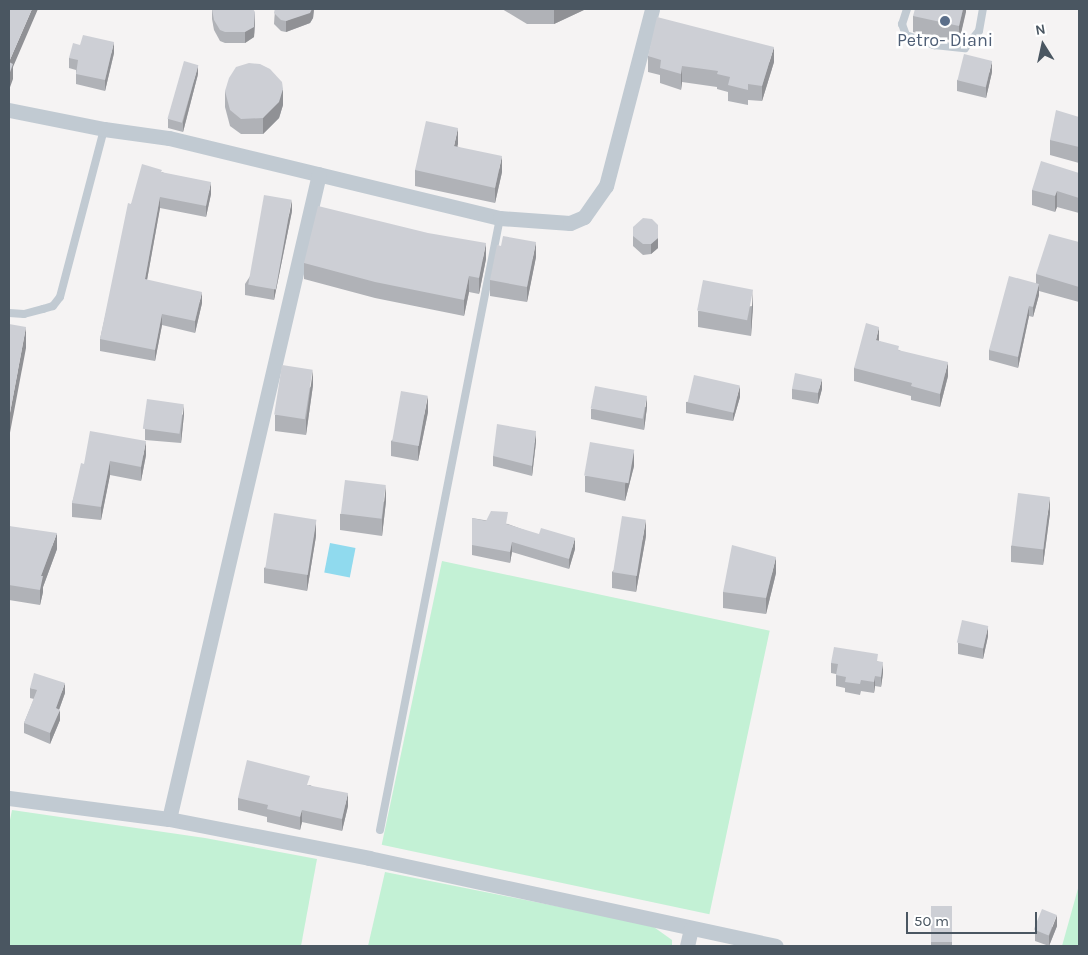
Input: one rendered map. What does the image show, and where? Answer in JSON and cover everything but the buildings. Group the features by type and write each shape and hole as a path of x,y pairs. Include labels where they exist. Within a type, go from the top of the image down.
{"street":[{"path":"9,110 104,130 169,138 500,218 570,223 584,218 606,186 652,9"},
{"path":"169,819 319,174"},
{"path":"9,798 169,819 369,858 776,946"},
{"path":"687,946 691,929"}],"lane":[{"path":"907,9 902,24 906,35 934,45 965,48 979,31 983,9"},
{"path":"9,313 24,314 44,309 53,306 60,298 104,130"},
{"path":"380,830 500,218"}],"green space":[{"path":"442,561 770,631 709,914 382,845"},
{"path":"12,810 205,838 317,859 301,946 9,946 9,825"},
{"path":"385,872 651,925 672,940 672,946 368,946"},
{"path":"1079,885 1079,946 1062,946"}],"water":[{"path":"330,543 356,548 350,577 324,572"}],"place":[{"name":"Petro- Diani","path":"945,21"}]}
